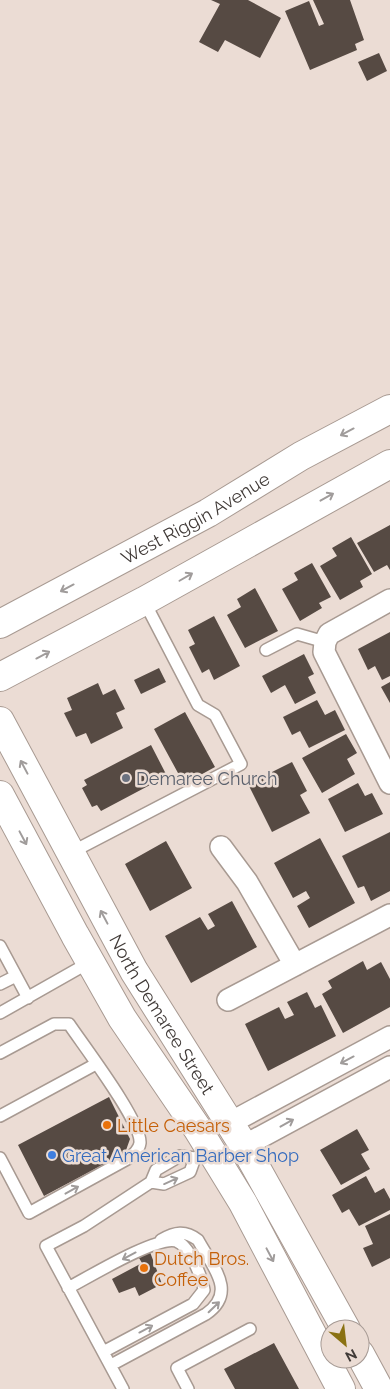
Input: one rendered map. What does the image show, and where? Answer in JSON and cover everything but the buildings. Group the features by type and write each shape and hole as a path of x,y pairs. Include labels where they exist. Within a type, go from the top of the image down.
{"main road":[{"name":"West Riggin Avenue","path":"0,624 208,513 301,456 390,409"},
{"path":"0,677 144,601 390,464"},
{"name":"North Demaree Street","path":"0,721 139,980 230,1122 341,1319"},
{"name":"North Demaree Street","path":"0,795 90,962 203,1155 243,1204 341,1389"},
{"path":"122,1018 154,1038 216,1128 244,1146"},
{"path":"203,1155 237,1162 294,1260 316,1274"},
{"path":"368,1369 379,1389"}],"street":[{"path":"390,600 336,628 329,634 325,642 324,652 327,662 390,783"},
{"path":"221,847 247,882 295,965"},
{"path":"228,1000 390,915"},
{"path":"230,1122 390,1037"},
{"path":"244,1146 390,1067"}],"lane":[{"path":"70,853 241,764 215,715 198,704 144,601"},
{"path":"266,650 297,634 325,642"},
{"path":"0,946 28,998"},
{"path":"0,1013 90,962"},
{"path":"0,984 16,976"},
{"path":"0,1053 54,1024 69,1024 119,1096 137,1131 140,1142 137,1152 29,1213 0,1158"},
{"path":"0,1116 96,1064"},
{"path":"123,1389 46,1246 84,1226 151,1182 156,1170 180,1156 203,1155"},
{"path":"151,1182 164,1184 190,1172 203,1155"},
{"path":"68,1288 171,1234 180,1232 192,1235 198,1240 218,1277 223,1295 218,1306 111,1366"},
{"path":"103,1352 193,1304 204,1290 202,1278 185,1246 169,1240 156,1242"},
{"path":"188,1389 178,1368 250,1329"}],"place":[{"name":"Demaree Church","path":"126,778"},
{"name":"Little Caesars","path":"107,1125"},
{"name":"Great American Barber Shop","path":"52,1155"},
{"name":"Dutch Bros. Coffee","path":"144,1268"}]}
